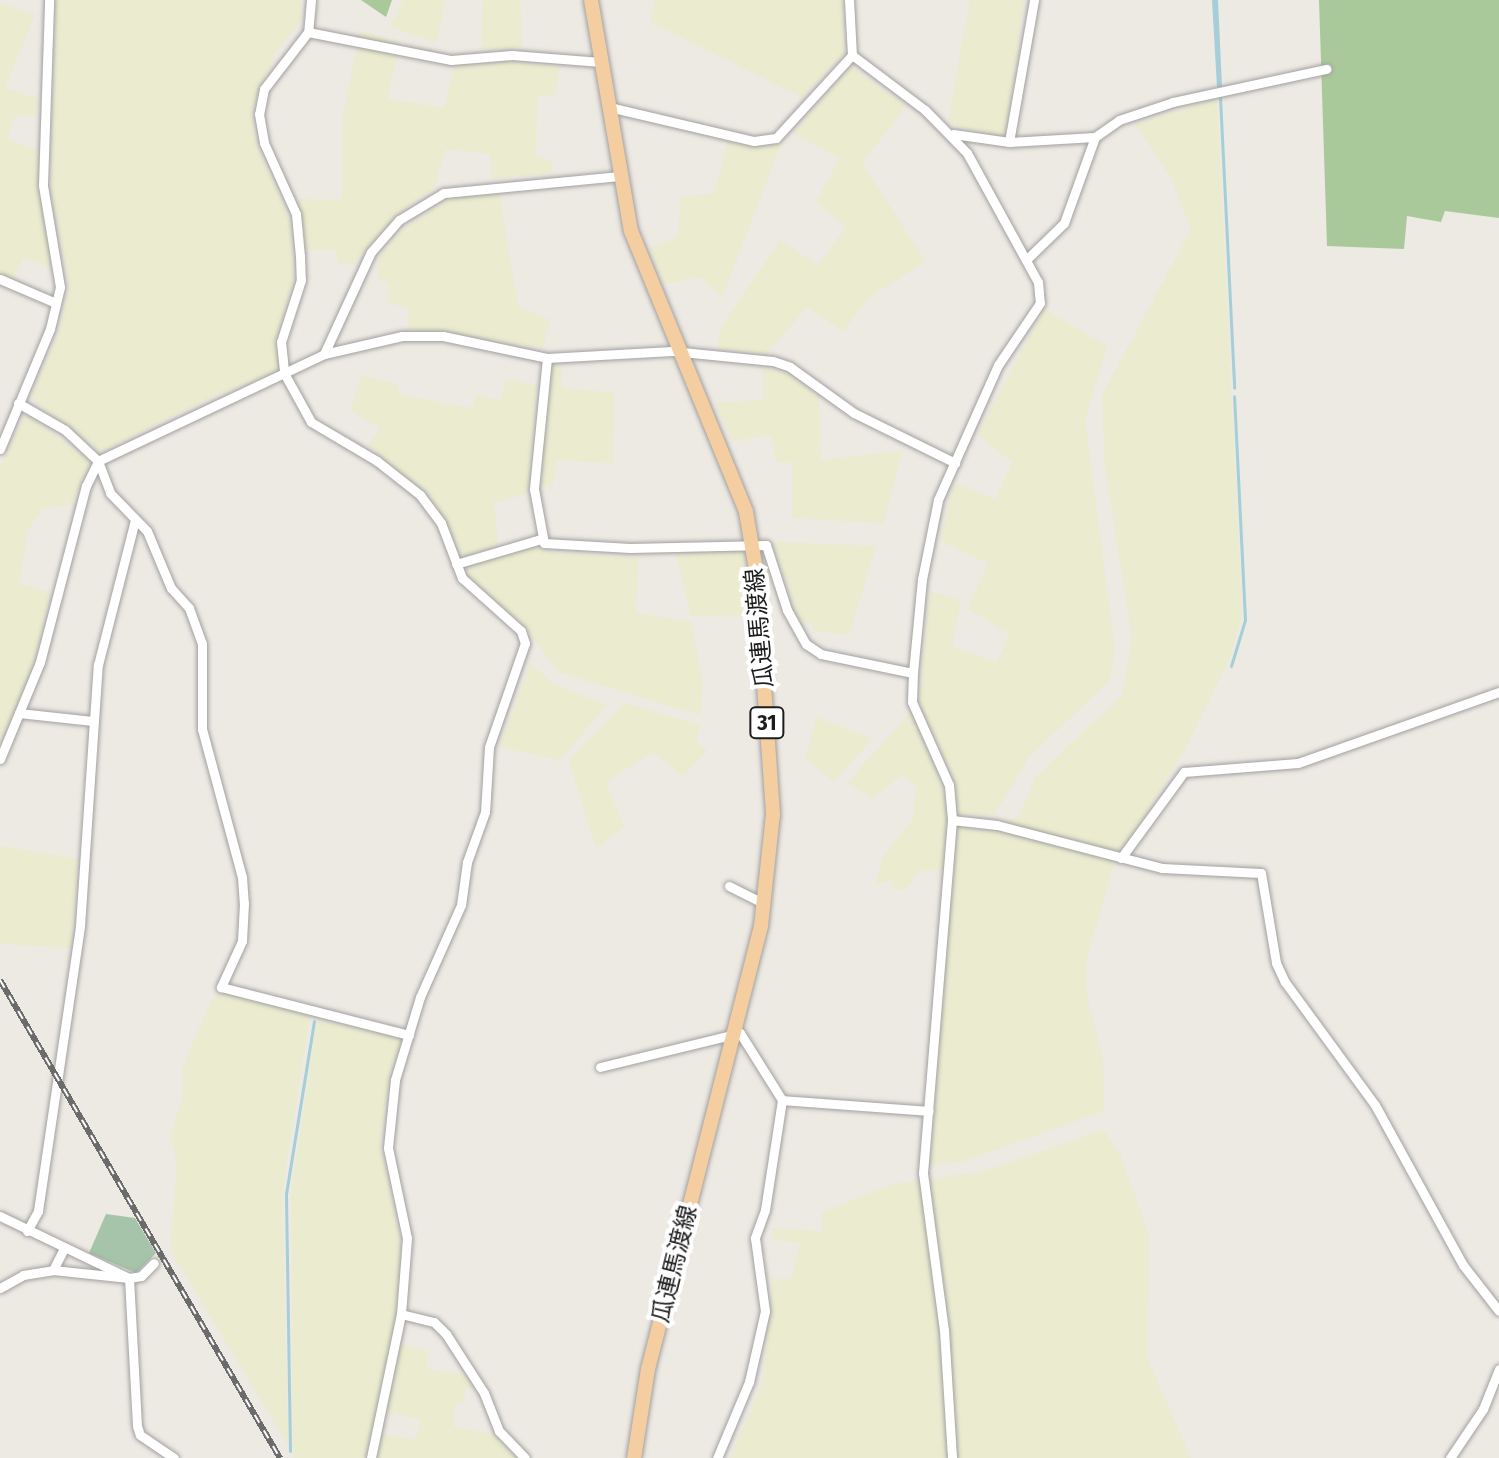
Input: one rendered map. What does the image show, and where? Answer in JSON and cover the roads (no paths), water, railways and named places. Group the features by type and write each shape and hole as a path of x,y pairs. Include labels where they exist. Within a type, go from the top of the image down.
{"main road":[{"name":"瓜連馬渡線","path":"591,0 620,176 644,272 733,473 752,545 773,814 765,904 648,1369 634,1458"}],"street":[{"path":"0,449 60,287 43,185 49,0"},
{"path":"311,0 308,32 264,89 259,114 264,143 296,214 299,242 301,280 281,342 284,373 311,422 377,461 420,495 441,523 456,564 473,593 521,631 525,654 489,747 485,812 467,862 461,905 409,1035 395,1080 388,1148 407,1238 401,1314 371,1458"},
{"path":"609,107 754,141 776,138 852,55 849,0"},
{"path":"1009,142 1034,0"},
{"path":"308,32 451,60 512,55 601,62"},
{"path":"852,55 953,134 1038,282 1040,303 998,365 938,500 927,546 913,673 912,702 949,785 952,820 923,1173 944,1330 952,1458"},
{"path":"953,134 1009,142 1095,137 1119,120 1173,102 1326,69"},
{"path":"1026,260 1064,223 1095,137"},
{"path":"324,354 371,252 399,220 444,193 620,176"},
{"path":"0,279 56,303"},
{"path":"0,759 40,662 86,486 98,461 324,354 402,336 443,336 547,358 679,353 790,367 854,413 955,463"},
{"path":"541,539 534,489 547,358"},
{"path":"18,403 65,430 98,461 110,493 147,531 171,588 189,608 202,644 202,729 242,877 244,903 242,941 221,987 409,1035"},
{"path":"27,1231 38,1211 80,926 93,721 108,612 135,520"},
{"path":"456,564 541,539 553,546 766,545 787,610 806,644 821,654 913,673"},
{"path":"1121,858 1184,772 1298,763 1499,692"},
{"path":"19,713 93,721"},
{"path":"952,820 997,825 1162,868 1261,873 1276,963 1285,982 1375,1105 1463,1265 1499,1311"},
{"path":"729,886 765,904"},
{"path":"600,1067 734,1035 744,1038 782,1100 765,1210 755,1238 765,1311 749,1382 717,1458"},
{"path":"782,1100 929,1111"},
{"path":"0,1216 63,1250 129,1278"},
{"path":"53,1270 63,1250"},
{"path":"0,1288 23,1275 53,1270 129,1278 141,1276 154,1263"},
{"path":"129,1278 137,1426 140,1435 174,1458"},
{"path":"401,1314 434,1322 446,1334 484,1393 499,1431 525,1458"},
{"path":"1450,1458 1483,1409 1499,1369"}],"water":[{"path":"1212,0 1218,0 1222,87 1217,87"}],"waterway":[{"path":"1220,97 1234,388"},
{"path":"1231,666 1245,620 1234,396"},
{"path":"290,1451 286,1194 314,1021"}],"railway":[{"path":"0,980 280,1458"}]}
